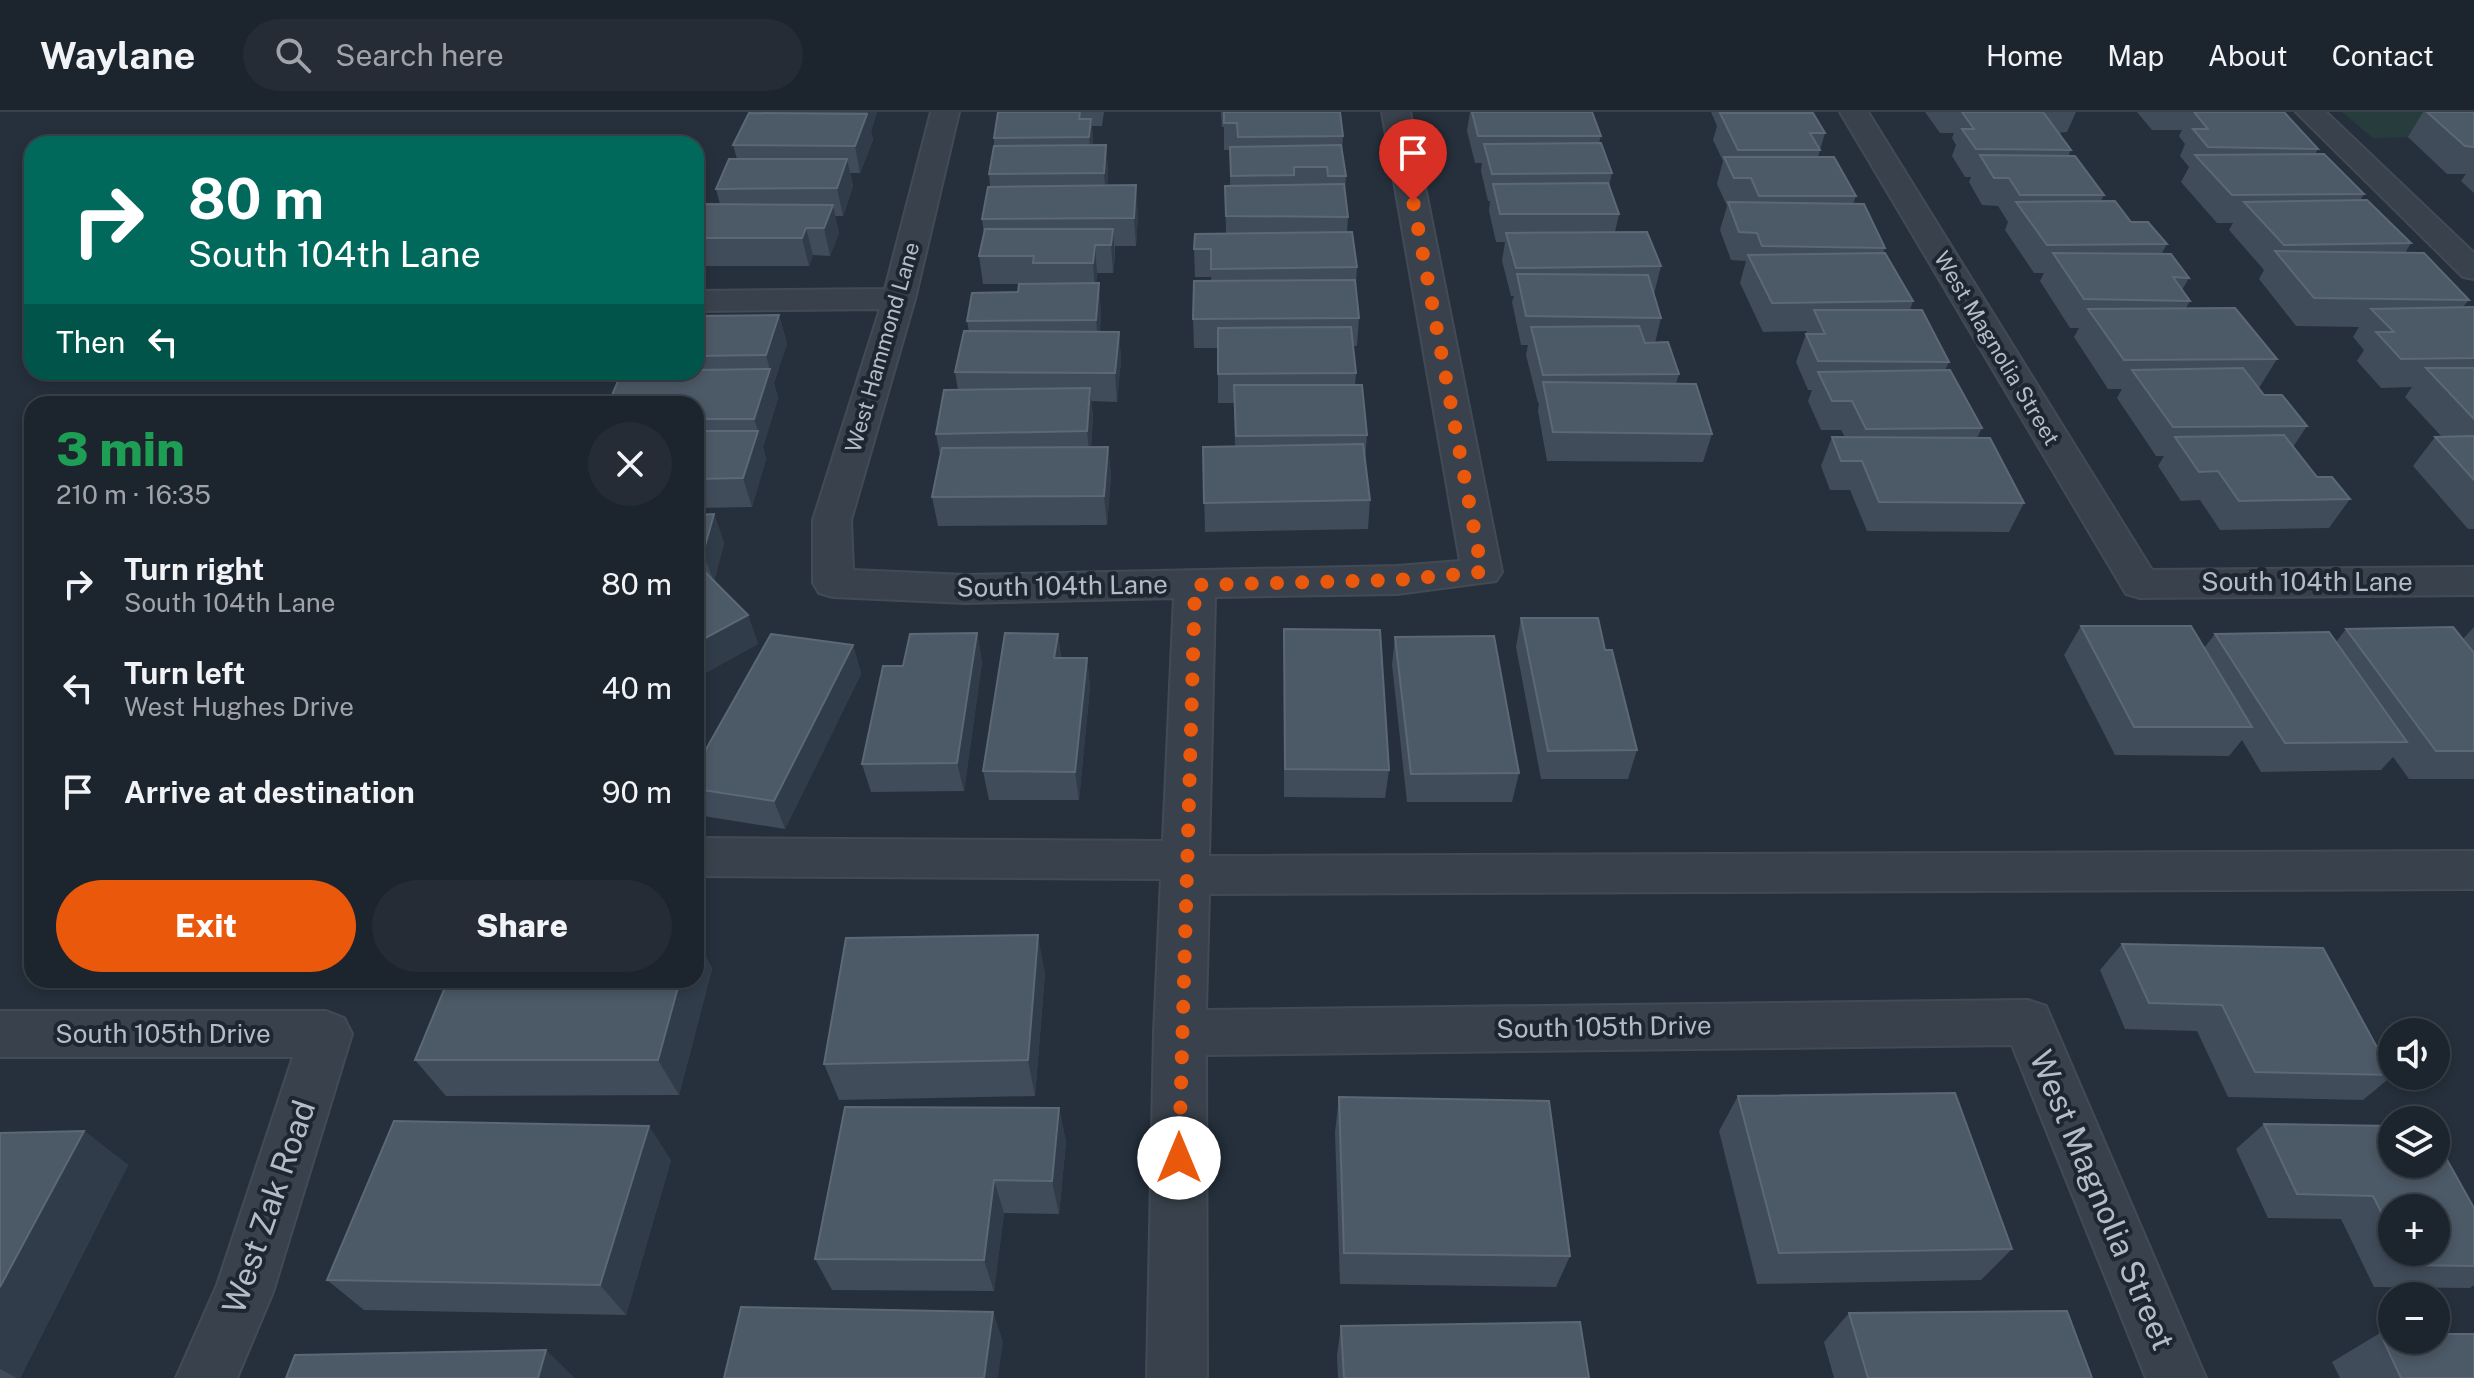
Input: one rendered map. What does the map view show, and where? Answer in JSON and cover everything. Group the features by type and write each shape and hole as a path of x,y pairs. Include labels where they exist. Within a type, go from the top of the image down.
{"street":[{"name":"West Hammond Lane","path":"833,583 832,520 899,299 945,112"},
{"name":"South 104th Lane","path":"833,583 966,589 1397,580 1482,572 1396,112"},
{"name":"West Magnolia Street","path":"1854,112 2140,584"},
{"path":"2310,112 2474,270"},
{"path":"704,301 899,299"},
{"name":"South 104th Lane","path":"2140,584 2474,581"},
{"path":"1177,1378 1180,1033 1195,585"},
{"path":"704,857 1186,867 2474,870"},
{"name":"West Magnolia Street","path":"2028,1022 2176,1378"},
{"name":"South 105th Drive","path":"1180,1033 2028,1022"},
{"name":"South 105th Drive","path":"0,1034 326,1034"},
{"name":"West Zak Road","path":"206,1378 244,1292 326,1034"}],"green space":[{"path":"2342,112 2474,112 2474,136 2373,138"}],"building":[{"path":"998,112 1080,112 1079,119 1091,119 1089,137 994,138"},
{"path":"1224,112 1340,112 1343,136 1238,137 1237,123 1224,123"},
{"path":"1472,112 1592,112 1601,136 1478,136"},
{"path":"1962,112 2043,112 2071,150 1976,149 1962,129 1974,129"},
{"path":"2194,112 2284,112 2318,149 2208,147 2193,129 2208,129"},
{"path":"2427,112 2474,112 2474,147 2465,146"},
{"path":"749,113 867,114 855,146 733,145"},
{"path":"1720,113 1813,113 1825,133 1810,133 1820,150 1738,150"},
{"path":"1601,143 1612,173 1492,174 1484,144"},
{"path":"1106,145 1104,173 989,174 994,146"},
{"path":"1341,145 1346,176 1328,176 1327,167 1294,167 1294,175 1231,176 1230,147"},
{"path":"2324,154 2364,194 2232,195 2195,155"},
{"path":"1980,155 2075,156 2104,195 2020,195 2009,178 1994,178"},
{"path":"1724,157 1834,157 1856,196 1759,196 1751,178 1734,178"},
{"path":"729,159 847,159 837,188 716,189"},
{"path":"1608,183 1619,214 1500,214 1493,184"},
{"path":"1344,184 1348,217 1226,216 1225,186"},
{"path":"1136,185 1134,218 982,219 988,187"},
{"path":"2367,200 2411,243 2284,245 2244,202"},
{"path":"2115,201 2131,222 2148,222 2167,244 2047,245 2016,202"},
{"path":"1728,202 1864,204 1885,248 1762,246 1757,233 1739,232"},
{"path":"704,204 833,205 824,228 806,228 802,238 704,238"},
{"path":"985,229 1113,229 1111,245 1095,245 1093,263 1033,263 1034,256 979,256"},
{"path":"1352,232 1357,267 1211,269 1211,249 1194,249 1195,234"},
{"path":"1647,232 1661,266 1516,268 1506,233"},
{"path":"2275,251 2424,253 2469,300 2314,298"},
{"path":"1885,253 1913,301 1772,303 1748,255"},
{"path":"2053,253 2171,254 2189,278 2173,277 2190,301 2084,299"},
{"path":"1517,274 1648,275 1661,318 1526,316"},
{"path":"1355,280 1359,318 1193,319 1194,281"},
{"path":"1099,283 1096,320 967,321 972,293 1018,292 1019,284"},
{"path":"2474,307 2474,358 2401,359 2376,332 2394,332 2371,309"},
{"path":"2235,308 2277,359 2124,360 2088,309"},
{"path":"1814,310 1922,310 1949,362 1818,361 1806,334 1825,334"},
{"path":"779,315 766,355 704,356 704,316"},
{"path":"1639,326 1645,343 1668,342 1679,374 1543,375 1531,327"},
{"path":"1351,327 1356,373 1218,374 1218,328"},
{"path":"964,331 1119,332 1115,373 955,372"},
{"path":"2243,368 2264,395 2282,395 2307,426 2173,427 2132,370"},
{"path":"2426,368 2474,368 2474,419"},
{"path":"770,369 754,419 704,419 704,396 612,396 618,380 704,380 704,370"},
{"path":"1950,370 1982,428 1866,429 1852,401 1832,401 1818,372"},
{"path":"1543,382 1696,384 1712,434 1553,432"},
{"path":"1234,385 1362,385 1367,435 1236,436"},
{"path":"1090,388 1087,431 936,434 944,390"},
{"path":"704,431 758,431 743,478 704,479"},
{"path":"2284,435 2317,477 2332,477 2350,499 2239,501 2218,471 2199,472 2175,437"},
{"path":"2474,436 2474,480 2435,437"},
{"path":"1832,437 1990,438 2024,503 1879,502 1862,461 1841,461"},
{"path":"1363,444 1370,500 1204,503 1203,447"},
{"path":"1108,447 1104,496 932,497 942,448"},
{"path":"714,514 704,549 704,515"},
{"path":"704,574 748,615 704,639"},
{"path":"1521,618 1598,618 1605,650 1612,650 1637,750 1548,751"},
{"path":"2081,626 2191,626 2252,727 2134,727"},
{"path":"2453,627 2474,653 2474,751 2436,751 2346,629"},
{"path":"1284,629 1380,630 1389,770 1285,769"},
{"path":"2329,632 2407,742 2285,743 2215,634"},
{"path":"977,633 957,763 862,764 883,666 903,666 910,634"},
{"path":"1005,633 1058,634 1054,658 1087,658 1075,772 983,771"},
{"path":"771,634 853,645 774,801 704,790 704,753"},
{"path":"1494,636 1519,773 1411,774 1395,637"},
{"path":"1038,935 1028,1060 824,1064 846,938"},
{"path":"2122,944 2323,948 2378,1049 2378,1075 2255,1072 2222,1005 2149,1003"},
{"path":"445,988 678,988 658,1060 415,1060"},
{"path":"1955,1093 2012,1249 1779,1253 1738,1096"},
{"path":"1339,1097 1549,1101 1570,1256 1344,1253"},
{"path":"845,1107 1059,1108 1052,1181 994,1180 984,1260 815,1259"},
{"path":"394,1121 649,1126 600,1285 327,1280"},
{"path":"2264,1124 2378,1126 2378,1178 2450,1178 2450,1165 2474,1208 2474,1266 2450,1266 2450,1194 2378,1194 2378,1206 2373,1196 2297,1194"},
{"path":"84,1131 0,1287 0,1133"},
{"path":"741,1307 993,1312 984,1378 724,1378"},
{"path":"2067,1311 2092,1378 1868,1378 1849,1313"},
{"path":"1580,1322 1589,1378 1344,1378 1341,1326"},
{"path":"2450,1334 2474,1334 2474,1378 2401,1378 2390,1354 2450,1354"},
{"path":"546,1350 538,1378 286,1378 295,1355"}],"route":[{"path":"1179,1158 1180,1033 1195,585 1397,580 1482,572 1413,201"}]}
